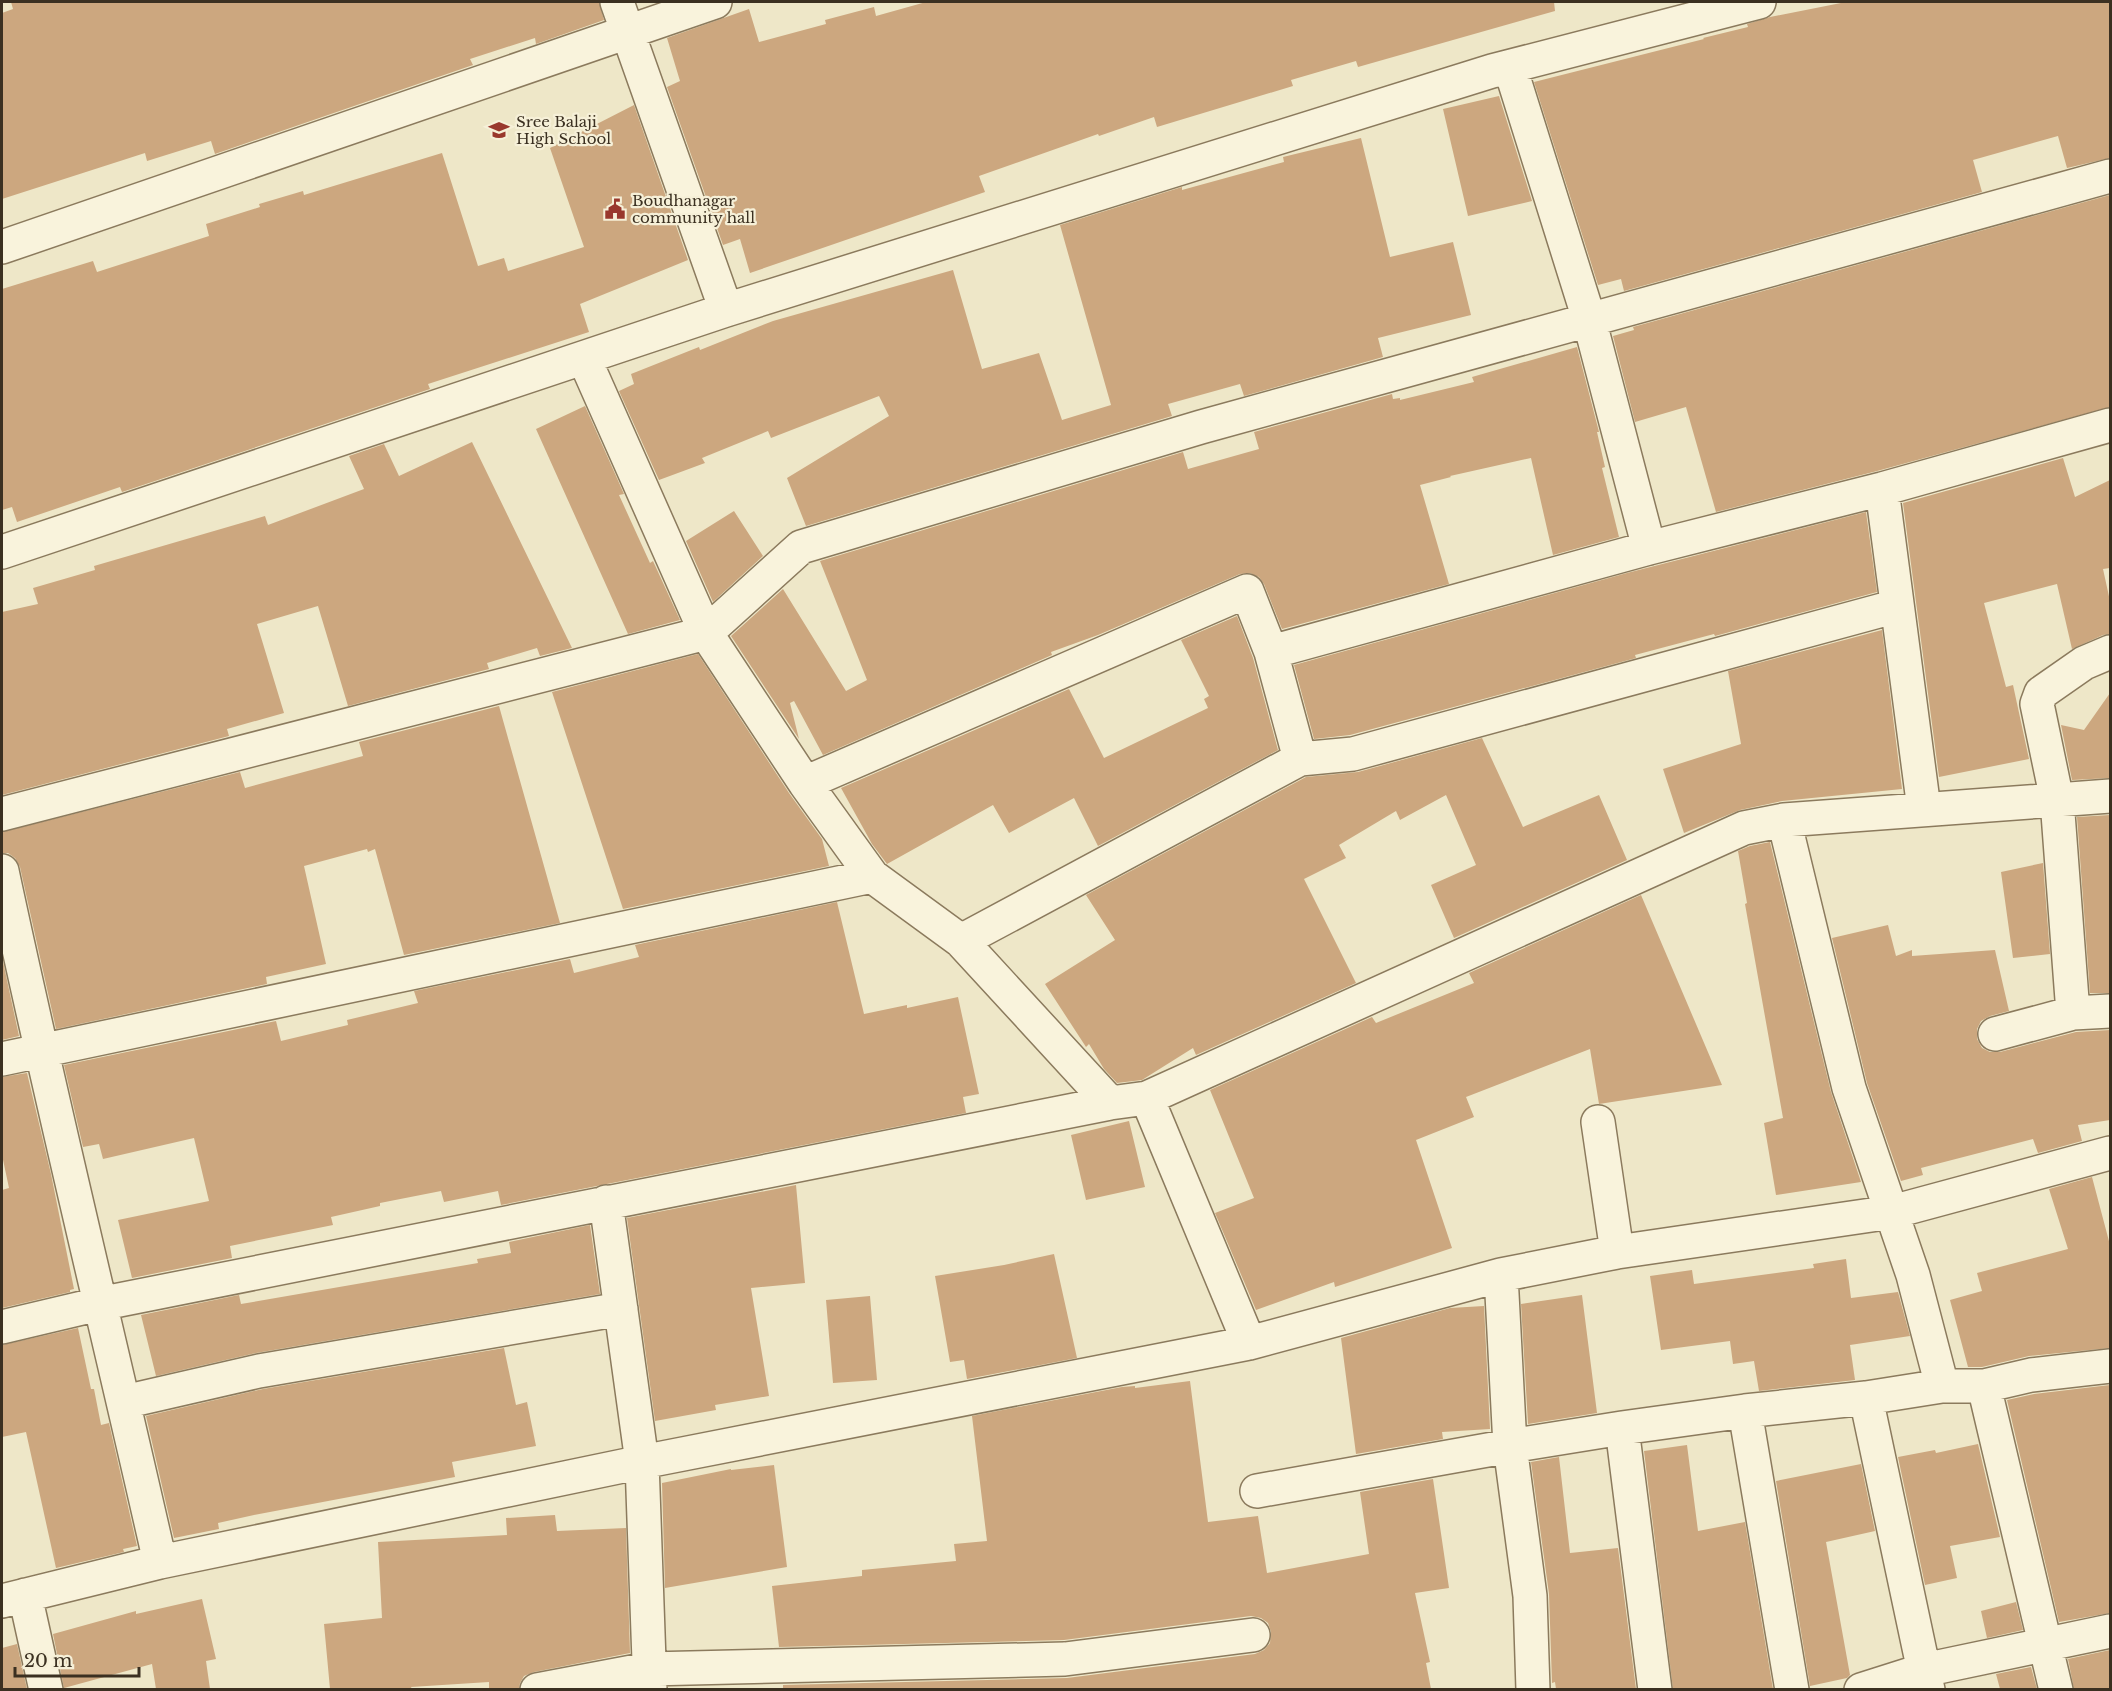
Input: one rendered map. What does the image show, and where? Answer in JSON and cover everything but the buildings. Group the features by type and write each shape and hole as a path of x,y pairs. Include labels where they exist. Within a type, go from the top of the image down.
{"street":[{"path":"617,2 726,310"},
{"path":"2,247 715,2"},
{"path":"2,552 726,310 1510,66 1759,2"},
{"path":"1510,66 1589,319 1649,548"},
{"path":"2,814 706,633 801,548 1201,427 2110,176"},
{"path":"584,358 706,633 806,783 872,876 961,941 1110,1102"},
{"path":"1271,652 1649,548 1882,489 2110,425"},
{"path":"1882,489 1924,809"},
{"path":"806,783 1247,591 1271,652 1300,759"},
{"path":"961,941 1300,759 1353,754 1897,606"},
{"path":"2073,1013 2057,800 2037,704 2041,693 2084,663 2110,652"},
{"path":"2,1327 99,1304 606,1202 1110,1102 1147,1098 1744,828 1784,819 2110,796"},
{"path":"1784,819 1849,1088 1913,1275 1942,1386"},
{"path":"2,871 40,1051 160,1562"},
{"path":"2,1059 872,876"},
{"path":"1995,1034 2073,1013 2110,1011"},
{"path":"1147,1098 1249,1343"},
{"path":"1598,1122 1617,1252"},
{"path":"46,1689 13,1598 160,1562 642,1462 1249,1343 1502,1275 1617,1252 1892,1212 2110,1153"},
{"path":"606,1202 642,1462 649,1679"},
{"path":"1502,1275 1510,1446 1530,1596 1533,1689"},
{"path":"124,1402 260,1371 621,1309"},
{"path":"1257,1491 1622,1428 1744,1411 1866,1398 1942,1386 1984,1386 2031,1374 2110,1366"},
{"path":"1984,1386 2056,1689"},
{"path":"1866,1398 1926,1680"},
{"path":"1744,1411 1792,1689"},
{"path":"1622,1428 1655,1689"},
{"path":"1861,1689 1926,1680 2044,1644 2110,1631"},
{"path":"537,1689 649,1679 1065,1659 1253,1635"}],"place":[{"name":"Sree Balaji High School","path":"499,130"},
{"name":"Boudhanagar community hall","path":"615,209"}]}
